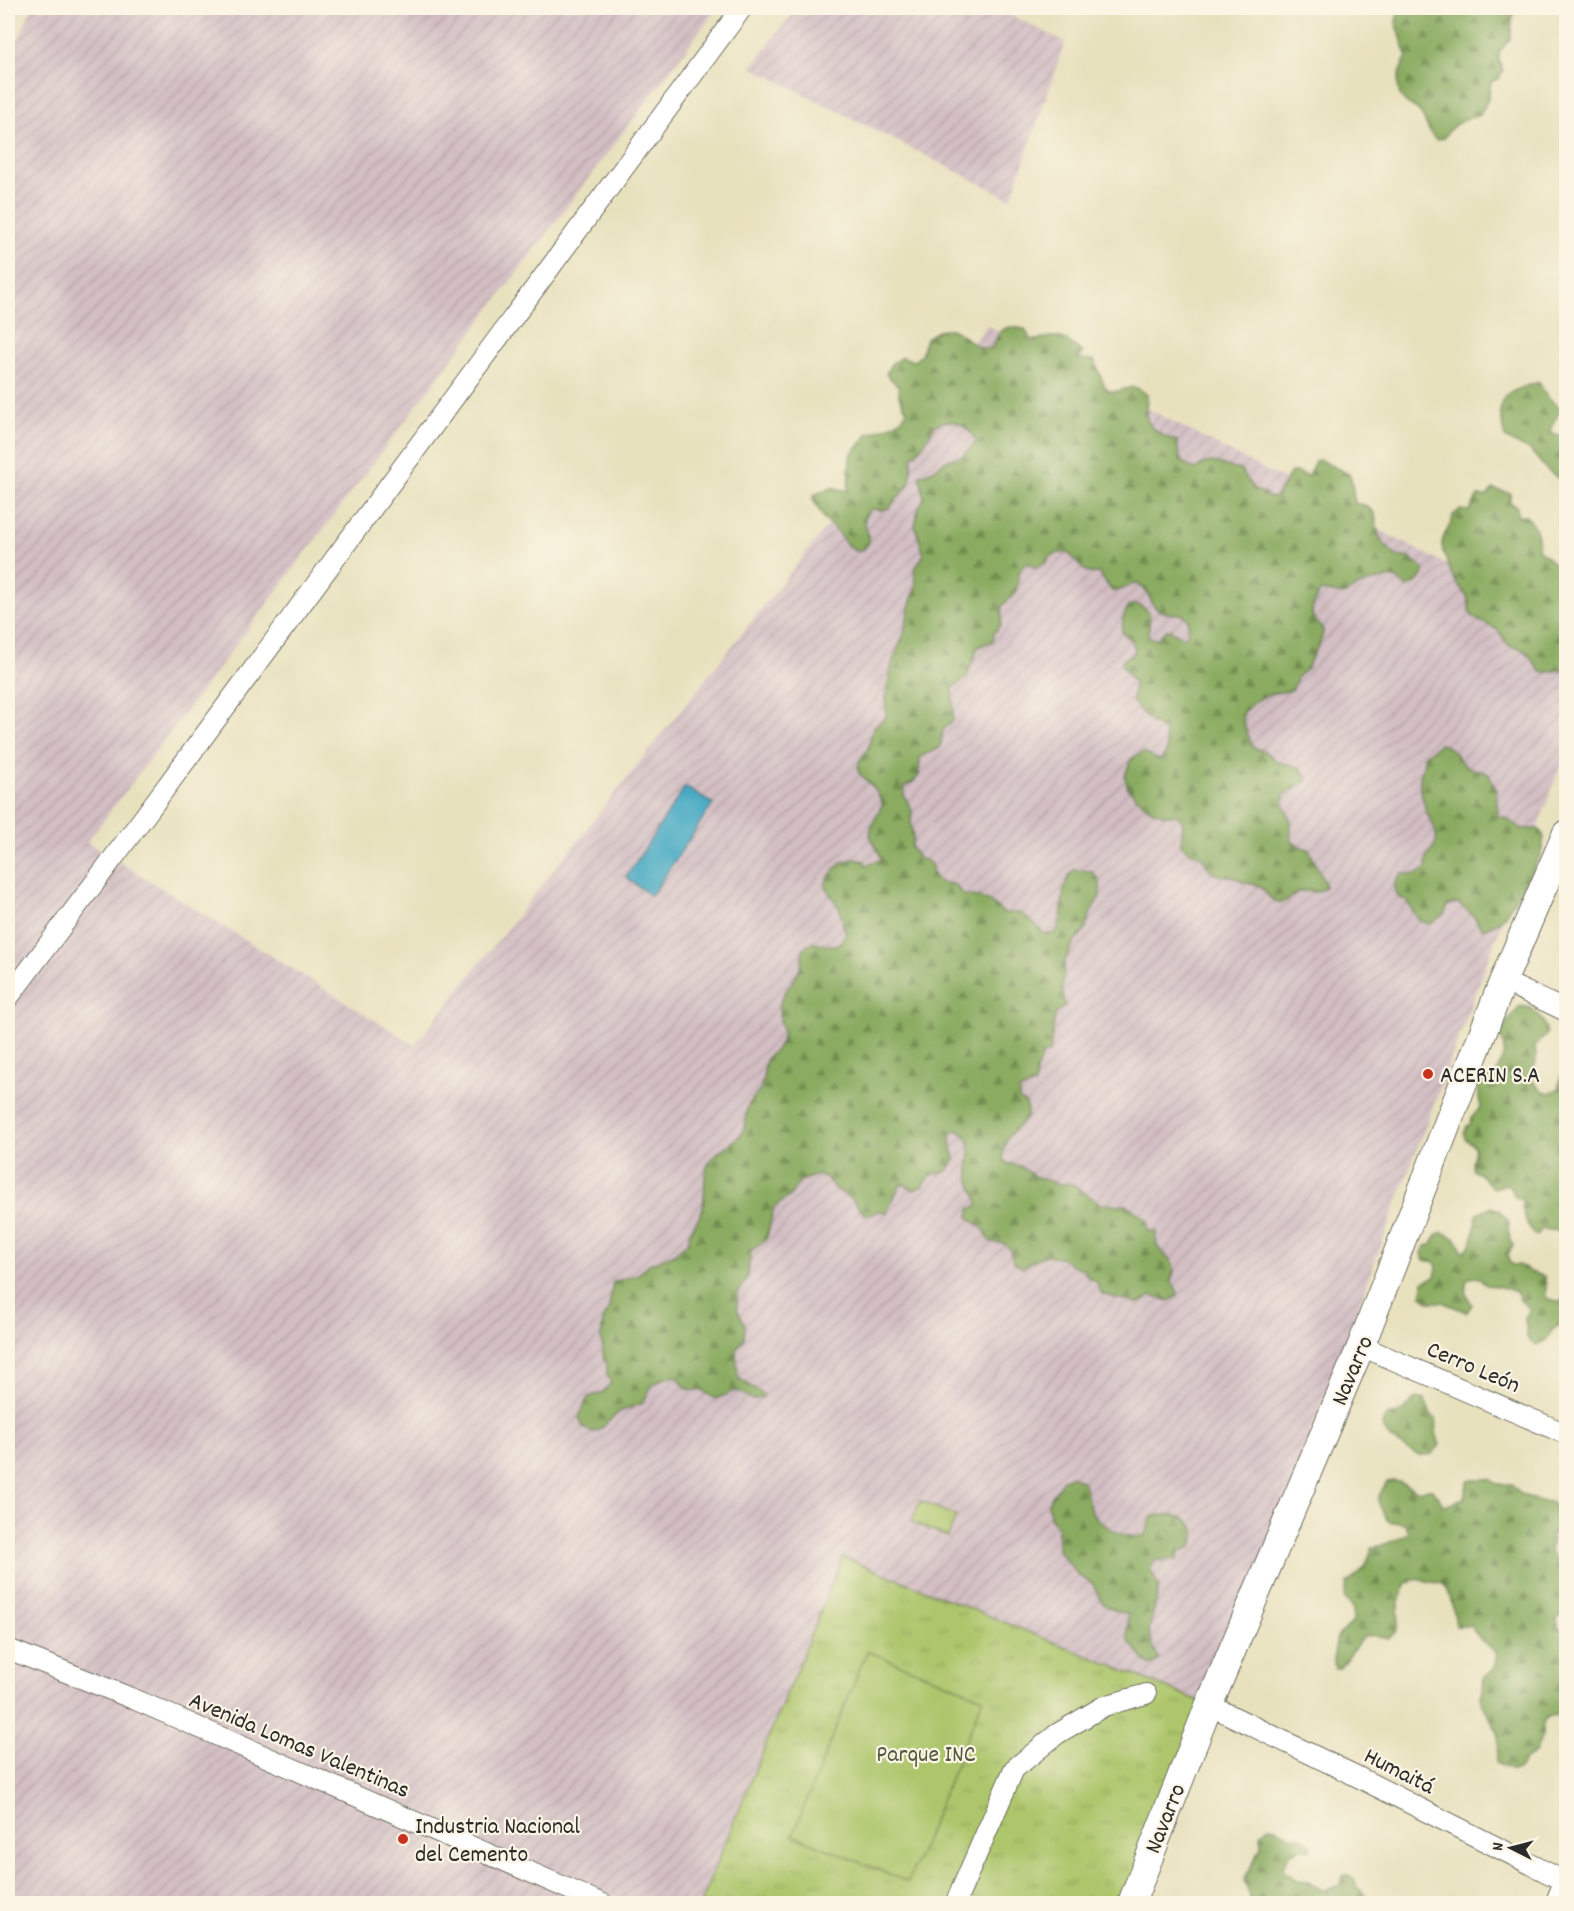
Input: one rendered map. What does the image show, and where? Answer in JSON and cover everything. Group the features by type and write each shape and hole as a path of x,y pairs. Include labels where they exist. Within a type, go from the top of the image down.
{"street":[{"path":"8,998 742,8"},
{"name":"Navarro","path":"1131,1904 1209,1705 1361,1346 1503,981 1566,834"},
{"path":"1503,981 1566,1011"},
{"name":"Cerro León","path":"1361,1346 1566,1434"},
{"name":"Avenida Lomas Valentinas","path":"8,1649 136,1700 603,1904"},
{"path":"955,1904 1014,1768 1057,1734 1104,1706 1146,1694"},
{"name":"Humaitá","path":"1209,1705 1566,1880"},
{"path":"1555,1904 1566,1880"}],"shaded area":[{"path":"32,8 717,8 87,842 415,1045 987,325 1566,627 1566,751 1209,1705 1122,1903 8,1903 8,63"},
{"path":"797,8 997,8 1065,42 1011,199 751,67"}],"green space":[{"path":"1399,8 1514,8 1510,39 1499,52 1499,61 1503,70 1499,78 1491,82 1488,99 1480,115 1459,122 1444,138 1436,140 1419,111 1400,95 1399,78 1407,56 1396,22"},
{"path":"1010,327 1024,329 1032,340 1057,337 1069,342 1083,353 1077,359 1094,360 1106,389 1110,392 1133,387 1142,391 1147,395 1146,414 1149,424 1162,435 1177,441 1182,462 1196,469 1212,462 1241,470 1254,490 1267,494 1262,496 1274,498 1291,472 1308,476 1315,461 1320,460 1349,474 1356,504 1365,505 1375,514 1381,541 1396,556 1410,558 1424,569 1418,581 1406,587 1396,578 1387,578 1360,585 1344,595 1322,591 1318,594 1312,615 1323,632 1308,667 1298,676 1293,689 1259,699 1243,714 1242,719 1253,748 1265,751 1278,762 1299,767 1308,778 1302,785 1285,795 1284,801 1291,822 1292,841 1309,850 1325,883 1325,887 1321,890 1302,891 1281,902 1273,900 1261,886 1243,882 1235,877 1217,875 1210,870 1201,855 1191,853 1181,844 1183,823 1178,815 1164,815 1148,808 1128,789 1125,776 1131,759 1143,752 1159,760 1165,754 1166,748 1165,732 1147,719 1132,701 1134,683 1122,665 1123,660 1134,653 1135,649 1132,641 1122,632 1123,618 1128,606 1138,605 1143,608 1150,615 1148,637 1157,639 1166,630 1182,637 1186,636 1188,619 1181,614 1169,613 1156,608 1148,594 1138,584 1119,591 1112,591 1099,573 1081,568 1068,553 1050,556 1046,563 1036,568 1027,563 1023,566 1019,572 1015,593 1002,606 1001,624 994,633 993,641 977,649 967,677 953,688 953,720 943,730 940,748 920,757 919,775 905,786 904,795 912,811 911,847 918,858 931,864 938,881 955,885 963,895 986,900 1004,913 1020,913 1044,934 1053,934 1060,922 1065,887 1074,870 1092,871 1100,882 1100,896 1085,930 1073,944 1065,961 1062,988 1065,1006 1055,1015 1050,1052 1042,1055 1036,1071 1035,1085 1019,1090 1019,1099 1026,1104 1027,1114 1023,1122 1008,1138 1004,1147 1003,1159 1007,1163 1020,1166 1034,1176 1058,1184 1072,1184 1101,1204 1127,1205 1145,1218 1148,1222 1148,1231 1157,1232 1157,1245 1173,1265 1171,1280 1178,1292 1177,1296 1169,1301 1151,1296 1139,1303 1126,1301 1101,1293 1096,1281 1088,1277 1083,1269 1071,1265 1060,1257 1046,1255 1023,1268 1014,1262 1006,1245 989,1240 986,1232 969,1217 970,1209 978,1205 969,1177 970,1150 967,1138 956,1130 950,1140 955,1159 948,1171 931,1175 923,1186 914,1190 903,1184 899,1187 887,1212 877,1211 873,1214 864,1214 853,1200 834,1188 826,1177 817,1175 800,1181 790,1196 774,1208 766,1240 751,1251 747,1279 737,1294 737,1309 745,1325 744,1339 736,1350 738,1378 764,1395 763,1397 752,1400 741,1392 734,1391 716,1399 703,1391 687,1389 677,1376 664,1378 652,1385 643,1403 619,1412 598,1431 591,1432 583,1427 579,1417 588,1397 603,1392 611,1383 607,1374 607,1363 604,1360 601,1339 613,1282 639,1274 649,1264 673,1255 689,1241 690,1233 703,1207 708,1166 718,1152 735,1141 742,1133 748,1106 761,1088 766,1061 780,1044 783,1034 779,1013 780,1002 801,966 803,950 812,943 837,944 842,940 846,931 840,909 828,890 826,882 842,862 855,859 864,861 866,865 882,859 870,835 882,801 875,789 859,773 858,768 860,760 868,749 873,728 886,717 886,695 892,663 904,634 916,586 914,569 924,555 915,526 918,510 924,498 920,476 945,461 962,456 976,440 958,423 948,421 935,425 912,458 911,478 907,487 889,508 871,509 867,513 865,521 869,542 860,551 851,548 826,521 813,499 814,495 831,487 848,491 850,456 866,435 895,423 907,411 899,396 899,387 886,374 891,364 902,357 914,361 921,355 926,338 938,331 954,330 973,344 991,349 1000,332"},
{"path":"1539,382 1547,397 1561,409 1550,433 1558,436 1566,435 1566,541 1559,525 1562,481 1547,470 1530,450 1506,439 1503,430 1500,411 1504,398 1509,393"},
{"path":"1493,489 1510,493 1510,502 1517,507 1517,516 1526,516 1534,527 1538,549 1557,566 1566,593 1566,671 1541,672 1526,651 1508,645 1498,630 1474,618 1469,611 1466,595 1456,582 1448,564 1442,542 1453,515 1460,510 1469,511 1478,496 1487,496"},
{"path":"1439,744 1449,747 1468,767 1489,774 1496,790 1498,816 1506,818 1521,829 1539,829 1544,837 1541,854 1505,915 1499,922 1482,929 1472,914 1457,903 1448,905 1445,913 1431,924 1422,921 1416,917 1406,901 1397,895 1394,888 1402,873 1415,874 1426,868 1428,855 1435,846 1436,832 1426,811 1421,792 1420,775 1424,756"},
{"path":"1520,1006 1535,1011 1544,1024 1547,1034 1535,1046 1536,1059 1532,1080 1543,1092 1549,1093 1558,1089 1562,1073 1566,1072 1566,1226 1558,1231 1542,1229 1534,1235 1525,1218 1522,1200 1514,1196 1512,1189 1507,1184 1493,1188 1473,1170 1472,1161 1475,1150 1474,1146 1465,1139 1464,1133 1467,1126 1471,1124 1472,1117 1481,1107 1478,1082 1495,1076 1502,1060 1504,1046 1499,1033"},
{"path":"1491,1207 1499,1210 1509,1222 1508,1231 1513,1246 1508,1254 1509,1262 1544,1276 1546,1298 1561,1302 1566,1294 1566,1326 1561,1324 1552,1331 1546,1341 1536,1345 1527,1338 1525,1318 1530,1309 1520,1300 1515,1291 1486,1285 1480,1278 1473,1277 1467,1281 1466,1286 1472,1305 1467,1312 1442,1302 1429,1302 1421,1295 1424,1281 1435,1277 1437,1268 1435,1262 1424,1260 1422,1254 1425,1246 1431,1245 1442,1232 1455,1238 1464,1252 1472,1242 1477,1213"},
{"path":"1416,1398 1425,1400 1430,1413 1436,1419 1436,1433 1440,1445 1432,1454 1419,1456 1393,1440 1382,1426 1387,1416 1398,1414"},
{"path":"1071,1476 1083,1482 1092,1512 1097,1519 1112,1530 1129,1536 1145,1535 1152,1517 1169,1515 1185,1519 1194,1530 1191,1547 1179,1552 1177,1560 1155,1561 1150,1568 1159,1587 1149,1631 1159,1659 1153,1665 1149,1665 1128,1641 1128,1614 1103,1604 1093,1584 1078,1575 1058,1550 1058,1527 1050,1517 1048,1503 1063,1480"},
{"path":"1471,1479 1490,1479 1497,1484 1511,1484 1520,1494 1539,1501 1551,1502 1559,1510 1566,1511 1566,1535 1556,1532 1552,1534 1550,1552 1558,1562 1560,1570 1565,1571 1566,1611 1556,1619 1559,1627 1566,1633 1564,1684 1566,1694 1563,1700 1566,1713 1546,1719 1535,1753 1524,1760 1520,1768 1512,1771 1496,1763 1499,1735 1480,1699 1484,1677 1494,1668 1497,1655 1470,1626 1456,1626 1450,1598 1442,1584 1418,1580 1407,1583 1399,1602 1399,1622 1393,1635 1388,1639 1376,1635 1363,1637 1340,1668 1335,1668 1333,1660 1337,1637 1353,1622 1353,1608 1344,1598 1347,1583 1364,1568 1372,1547 1391,1542 1409,1532 1405,1524 1388,1521 1379,1505 1380,1493 1387,1482 1400,1482 1417,1490 1433,1489 1443,1505 1452,1504 1464,1497"},
{"path":"920,1501 956,1516 948,1537 912,1522"},
{"name":"Parque INC","path":"843,1557 1209,1705 1131,1903 700,1904"},
{"path":"867,1651 983,1698 908,1882 793,1835"},
{"path":"1271,1826 1290,1836 1300,1836 1311,1844 1311,1849 1301,1849 1289,1854 1283,1868 1284,1872 1324,1891 1341,1885 1343,1876 1347,1874 1354,1879 1357,1887 1366,1896 1361,1904 1251,1903 1244,1880 1261,1847 1260,1834"}],"water":[{"path":"685,787 713,804 651,896 626,877"}],"place":[{"name":"ACERIN S.A","path":"1428,1074"},
{"name":"Industria Nacional del Cemento","path":"403,1839"}]}
